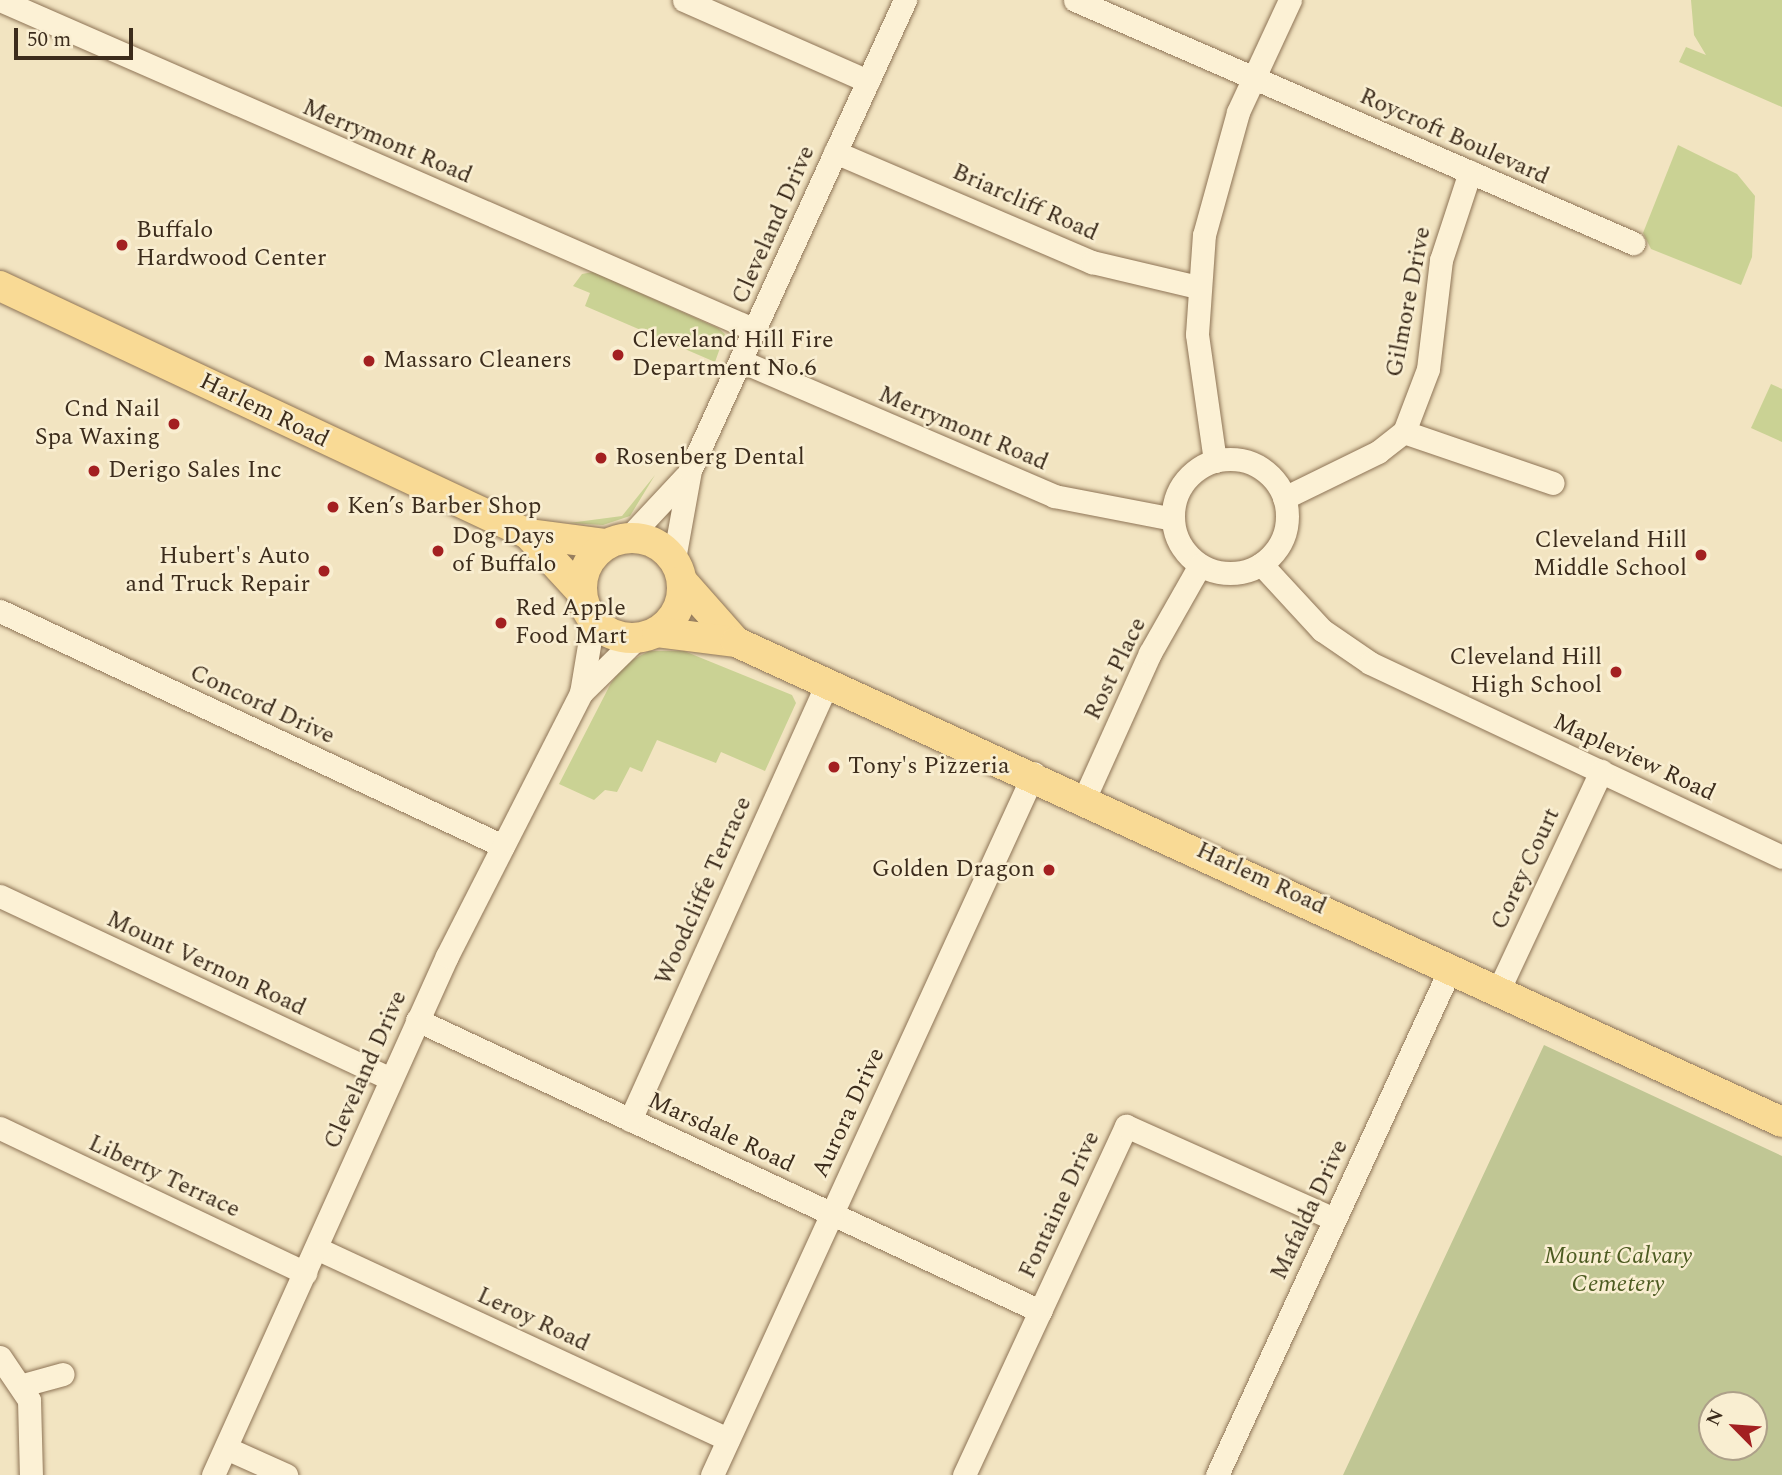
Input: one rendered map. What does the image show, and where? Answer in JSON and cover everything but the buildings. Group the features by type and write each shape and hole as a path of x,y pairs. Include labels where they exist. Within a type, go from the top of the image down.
{"main road":[{"name":"Harlem Road","path":"0,286 528,534 617,541"},
{"name":"Harlem Road","path":"528,534 582,593"},
{"path":"617,541 654,542 678,570 674,616 647,635 618,637 593,621 582,593 584,570 617,541"},
{"name":"Harlem Road","path":"678,570 736,642"},
{"name":"Harlem Road","path":"647,635 736,642 1034,773 1782,1122"}],"street":[{"name":"Merrymont Road","path":"0,0 755,330"},
{"path":"684,0 868,81"},
{"name":"Cleveland Drive","path":"678,570 690,470 905,0"},
{"name":"Roycroft Boulevard","path":"1075,0 1633,243"},
{"path":"1215,461 1199,347 1198,287 1220,164 1290,0"},
{"name":"Briarcliff Road","path":"835,152 1092,262 1198,287"},
{"name":"Gilmore Drive","path":"1404,432 1428,369 1441,260 1470,172"},
{"name":"Merrymont Road","path":"741,361 1054,496 1172,519"},
{"path":"1284,498 1378,452 1404,432 1475,451 1553,483"},
{"path":"1215,461 1253,463 1284,498 1285,532 1261,564 1238,573 1200,565 1177,538 1172,519 1180,489 1215,461"},
{"name":"Cleveland Drive","path":"617,541 690,470"},
{"name":"Mapleview Road","path":"1261,564 1345,648 1782,857"},
{"name":"Rost Place","path":"1085,797 1150,653 1200,565"},
{"name":"Concord Drive","path":"0,611 503,846"},
{"name":"Cleveland Drive","path":"213,1475 417,1020 581,693 593,621"},
{"name":"Cleveland Drive","path":"581,693 647,635"},
{"name":"Woodcliffe Terrace","path":"630,1120 827,683"},
{"name":"Corey Court","path":"1499,989 1601,771"},
{"name":"Aurora Drive","path":"712,1475 1034,773"},
{"name":"Mount Vernon Road","path":"0,896 390,1079"},
{"name":"Mafalda Drive","path":"1217,1475 1451,967"},
{"name":"Marsdale Road","path":"417,1020 1040,1311"},
{"name":"Fontaine Drive","path":"964,1475 1126,1126 1334,1219"},
{"name":"Liberty Terrace","path":"0,1128 305,1273"},
{"name":"Leroy Road","path":"316,1248 729,1439"},
{"path":"0,1357 23,1385 33,1423 32,1475"},
{"path":"23,1385 63,1374"},
{"path":"226,1448 286,1475"}],"green space":[{"path":"1691,0 1782,0 1782,107 1679,62 1686,47 1706,55 1694,35"},
{"path":"1678,145 1737,174 1755,196 1752,257 1741,285 1651,249 1643,233"},
{"path":"593,272 718,328 725,334 715,362 585,306 590,293 573,286 582,274"},
{"path":"1771,384 1782,389 1782,442 1751,428"},
{"path":"655,475 630,516 603,525 569,523 622,516"},
{"path":"649,651 684,651 792,695 796,703 765,771 721,752 716,763 657,740 642,772 630,767 617,792 605,790 594,800 559,784 611,683 625,664"},
{"name":"Mount Calvary Cemetery","path":"1544,1045 1782,1156 1782,1475 1343,1475"}],"place":[{"name":"Buffalo Hardwood Center","path":"122,245"},
{"name":"Cleveland Hill Fire Department No.6","path":"618,355"},
{"name":"Massaro Cleaners","path":"369,361"},
{"name":"Cnd Nail Spa Waxing","path":"174,424"},
{"name":"Rosenberg Dental","path":"601,458"},
{"name":"Derigo Sales Inc","path":"94,471"},
{"name":"Ken’s Barber Shop","path":"333,507"},
{"name":"Dog Days of Buffalo","path":"438,551"},
{"name":"Cleveland Hill Middle School","path":"1701,555"},
{"name":"Hubert's Auto and Truck Repair","path":"324,571"},
{"name":"Red Apple Food Mart","path":"501,623"},
{"name":"Cleveland Hill High School","path":"1616,672"},
{"name":"Tony's Pizzeria","path":"834,767"},
{"name":"Golden Dragon","path":"1049,870"}]}
